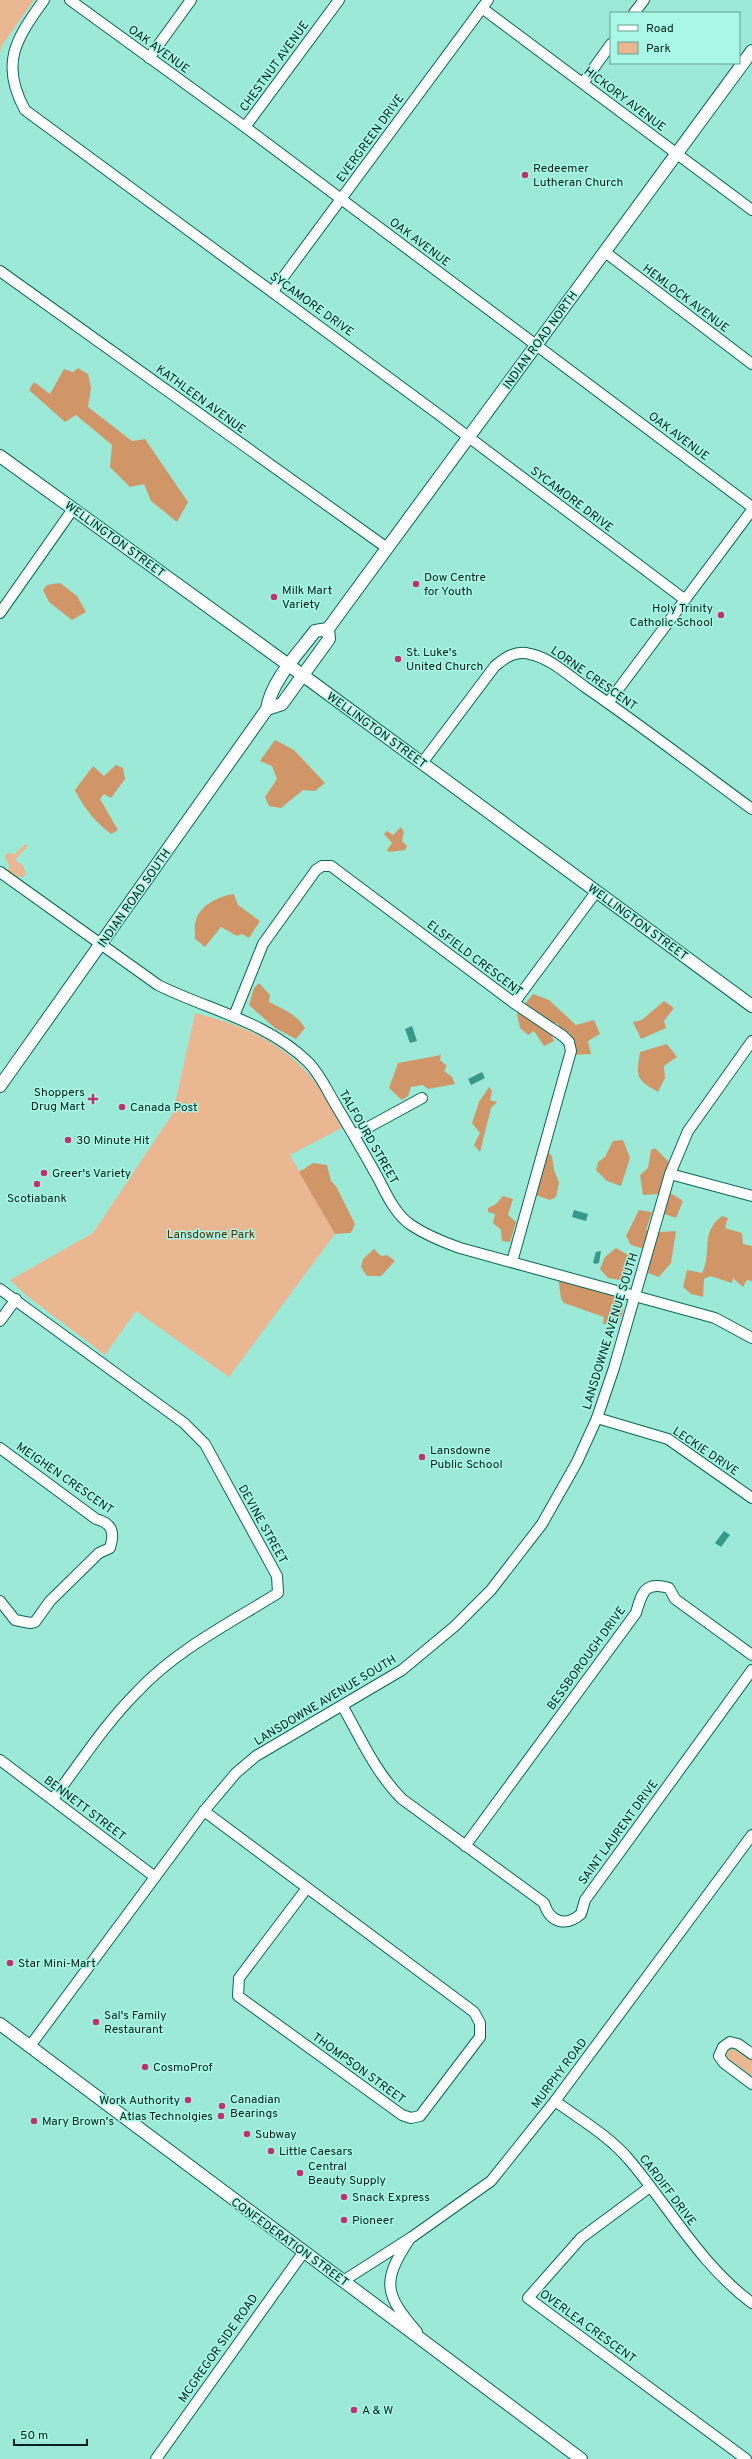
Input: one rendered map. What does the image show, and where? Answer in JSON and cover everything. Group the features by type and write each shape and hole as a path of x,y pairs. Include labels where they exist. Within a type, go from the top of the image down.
{"main road":[{"name":"INDIAN ROAD NORTH","path":"303,676 329,638 328,629 752,51"},
{"name":"WELLINGTON STREET","path":"0,456 422,762 752,1006"},
{"path":"289,666 315,631 328,629"},
{"name":"INDIAN ROAD SOUTH","path":"0,1086 267,709 269,695 289,666"},
{"name":"INDIAN ROAD SOUTH","path":"267,709 282,704 303,676"},
{"name":"CONFEDERATION STREET","path":"0,2024 302,2253 343,2281 581,2459"}],"street":[{"name":"SYCAMORE DRIVE","path":"44,0 7,51 5,74 11,94 25,110 273,291 684,599"},
{"name":"OAK AVENUE","path":"70,0 342,199 752,508"},
{"path":"148,58 191,0"},
{"name":"CHESTNUT AVENUE","path":"245,127 339,0"},
{"path":"635,12 644,0"},
{"name":"EVERGREEN DRIVE","path":"273,291 485,4"},
{"name":"HICKORY AVENUE","path":"485,4 583,83 752,210"},
{"path":"583,83 610,45"},
{"name":"HEMLOCK AVENUE","path":"605,252 752,364"},
{"name":"KATHLEEN AVENUE","path":"0,271 387,548"},
{"path":"608,703 752,508"},
{"path":"0,613 74,509"},
{"name":"LORNE CRESCENT","path":"422,762 495,666 508,656 520,653 540,657 608,703 752,809"},
{"name":"ELSFIELD CRESCENT","path":"234,1016 263,944 316,870 322,866 331,866 514,1004 563,1036 569,1042 571,1051 512,1262"},
{"name":"TALFOURD STREET","path":"0,872 100,945 158,985 184,998 252,1023 290,1047 308,1062 317,1073 354,1135 394,1207 410,1224 429,1236 460,1248 715,1318 752,1338"},
{"path":"514,1004 596,892"},
{"name":"LANSDOWNE AVENUE SOUTH","path":"30,2046 204,1811 236,1773 256,1756 343,1707 402,1670 455,1626 491,1590 542,1524 577,1462 597,1418 670,1174 688,1131 752,1041"},
{"path":"354,1135 422,1098"},
{"path":"670,1174 752,1196"},
{"name":"DEVINE STREET","path":"0,1289 16,1299 184,1423 205,1444 277,1576 278,1593 186,1650 138,1691 116,1715 53,1799"},
{"path":"0,1321 16,1299"},
{"name":"LECKIE DRIVE","path":"597,1418 668,1439 752,1498"},
{"name":"MEIGHEN CRESCENT","path":"0,1448 96,1519 106,1521 112,1528 113,1538 110,1548 99,1553 50,1601 36,1622 30,1623 15,1620 0,1601"},
{"name":"BESSBOROUGH DRIVE","path":"465,1846 636,1613 641,1596 648,1587 657,1584 669,1588 675,1599 752,1655"},
{"name":"SAINT LAURENT DRIVE","path":"343,1707 390,1786 402,1799 544,1903 552,1918 560,1922 575,1920 582,1914 585,1900 752,1670"},
{"name":"BENNETT STREET","path":"0,1760 155,1877"},
{"name":"THOMPSON STREET","path":"204,1811 474,2012 480,2023 480,2036 420,2116 411,2118 402,2115 238,1996 239,1978 307,1888"},
{"name":"MURPHY ROAD","path":"343,2281 412,2237 491,2181 555,2101 752,1835"},
{"path":"752,2054 738,2044 730,2042 723,2047 719,2056 724,2063 752,2084"},
{"name":"CARDIFF DRIVE","path":"555,2101 612,2142 631,2162 713,2269 752,2303"},
{"name":"OVERLEA CRESCENT","path":"650,2187 581,2238 528,2298 746,2459"},
{"path":"412,2237 390,2274 391,2294 400,2312 426,2343"},
{"name":"MCGREGOR SIDE ROAD","path":"156,2459 302,2253"}],"green space":[{"path":"0,0 34,0 3,44 0,52"},
{"path":"25,844 28,846 15,860 23,865 26,874 23,877 12,877 8,872 9,865 5,857 7,853 15,854"},
{"name":"Lansdowne Park","path":"195,1013 230,1023 262,1037 291,1056 320,1088 342,1128 290,1155 335,1234 229,1377 136,1311 105,1355 27,1296 10,1280 93,1233 173,1113"},
{"path":"730,2047 752,2061 752,2076 726,2057"}],"shaded area":[{"path":"78,368 88,374 91,388 88,407 132,441 145,439 188,502 177,522 151,501 144,484 130,487 110,467 112,445 76,415 65,422 29,390 34,382 50,394 64,369 73,372"},
{"path":"60,583 77,596 86,612 72,620 49,602 43,590 47,585"},
{"path":"275,740 294,750 325,783 315,791 303,790 281,808 269,806 265,797 277,779 272,766 260,761"},
{"path":"116,765 123,768 125,779 111,798 104,794 100,799 118,830 111,834 90,814 75,790 93,766 104,776"},
{"path":"401,827 404,832 402,841 407,846 405,850 389,852 387,850 392,843 384,834 387,831 393,835"},
{"path":"234,894 238,905 260,921 249,938 242,934 237,936 221,927 205,947 195,939 195,924 198,914 207,905 217,899"},
{"path":"259,983 270,995 269,1002 293,1015 305,1028 296,1039 275,1028 249,1005 254,988"},
{"path":"533,994 549,1000 576,1025 594,1020 600,1034 588,1041 591,1054 572,1055 573,1047 570,1033 564,1034 557,1023 548,1025 554,1041 544,1046 534,1031 528,1035 520,1028 517,1014"},
{"path":"664,1001 674,1008 664,1021 666,1028 641,1039 633,1022 642,1020"},
{"path":"412,1026 417,1041 410,1043 405,1029"},
{"path":"667,1044 677,1057 664,1066 665,1078 658,1092 645,1084 639,1077 638,1067 640,1052"},
{"path":"441,1055 440,1060 447,1066 444,1071 452,1077 455,1084 428,1089 423,1085 411,1087 408,1096 402,1100 389,1088 398,1063"},
{"path":"482,1072 485,1078 471,1085 468,1079"},
{"path":"489,1087 492,1091 490,1100 497,1102 491,1108 480,1152 474,1145 480,1133 472,1123 479,1102"},
{"path":"623,1140 630,1158 621,1186 607,1181 596,1170 598,1162 605,1157 613,1141"},
{"path":"655,1148 669,1162 664,1189 683,1201 676,1218 662,1213 659,1194 643,1195 640,1175 648,1168 651,1150"},
{"path":"546,1150 552,1156 554,1170 559,1183 556,1197 550,1200 533,1194"},
{"path":"313,1163 327,1165 331,1181 336,1186 355,1224 351,1233 335,1234 299,1172"},
{"path":"503,1196 513,1199 508,1215 516,1222 510,1242 502,1241 501,1230 493,1223 495,1214 488,1212 488,1208 496,1204"},
{"path":"574,1210 588,1214 586,1221 572,1217"},
{"path":"639,1210 652,1212 646,1230 659,1232 676,1231 671,1263 659,1277 648,1273 652,1251 631,1245 626,1236"},
{"path":"722,1216 728,1218 725,1228 742,1233 743,1244 752,1246 752,1281 747,1280 743,1287 733,1278 732,1283 710,1276 704,1279 703,1297 691,1294 683,1287 687,1270 702,1273 707,1257 708,1236 715,1223"},
{"path":"616,1248 630,1256 628,1271 620,1280 608,1278 600,1269 605,1257"},
{"path":"374,1249 381,1256 387,1255 395,1261 381,1276 367,1276 361,1267 363,1259"},
{"path":"601,1251 599,1263 595,1264 593,1262 596,1252"},
{"path":"558,1275 615,1291 623,1311 618,1324 603,1324 604,1317 564,1303 561,1299"},
{"path":"724,1531 730,1535 721,1547 715,1543"}],"place":[{"name":"Redeemer Lutheran Church","path":"525,175"},
{"name":"Dow Centre for Youth","path":"416,584"},
{"name":"Milk Mart Variety","path":"274,597"},
{"name":"Holy Trinity Catholic School","path":"721,615"},
{"name":"St. Luke's United Church","path":"398,659"},
{"name":"Shoppers Drug Mart","path":"93,1099"},
{"name":"Canada Post","path":"122,1107"},
{"name":"30 Minute Hit","path":"68,1140"},
{"name":"Greer's Variety","path":"44,1173"},
{"name":"Scotiabank","path":"37,1184"},
{"name":"Lansdowne Public School","path":"422,1457"},
{"name":"Star Mini-Mart","path":"10,1963"},
{"name":"Sal's Family Restaurant","path":"96,2022"},
{"name":"CosmoProf","path":"145,2067"},
{"name":"Work Authority","path":"188,2100"},
{"name":"Canadian Bearings","path":"222,2106"},
{"name":"Atlas Technolgies","path":"221,2116"},
{"name":"Mary Brown's","path":"34,2121"},
{"name":"Subway","path":"247,2134"},
{"name":"Little Caesars","path":"271,2151"},
{"name":"Central Beauty Supply","path":"300,2173"},
{"name":"Snack Express","path":"344,2197"},
{"name":"Pioneer","path":"344,2220"},
{"name":"A & W","path":"354,2410"}]}
